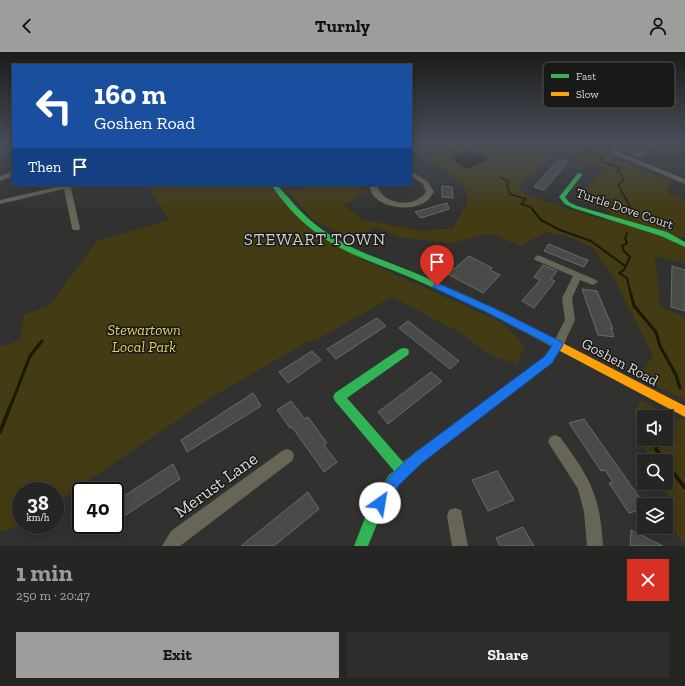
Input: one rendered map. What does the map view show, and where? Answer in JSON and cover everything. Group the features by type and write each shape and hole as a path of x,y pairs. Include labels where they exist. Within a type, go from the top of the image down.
{"street":[{"path":"647,166 685,182"},
{"path":"0,179 12,173"},
{"path":"373,186 373,191 377,196 386,202 403,205 414,204 423,201 429,196 430,192 426,183 412,174"},
{"name":"Turtle Dove Court","path":"580,174 562,197 567,203 575,207 664,234 685,245"},
{"path":"40,193 53,186"},
{"path":"0,202 70,186 76,228"},
{"name":"Goshen Road","path":"275,186 300,216 326,236 359,254 491,310 685,412"},
{"path":"538,258 593,282"},
{"path":"361,546 373,515 394,480 417,458 548,360 558,345 570,320 567,298 578,276"},
{"path":"403,472 340,397 404,352"},
{"path":"555,442 579,476 587,493 593,520 595,546"},
{"name":"Merust Lane","path":"170,546 177,537 287,456"},
{"path":"455,516 460,546"}],"green space":[{"path":"438,166 542,166 518,186 524,194 603,220 611,211 584,202 577,197 606,168 600,166 633,166 670,182 667,194 685,200 685,237 673,238 685,245 685,264 655,256 660,307 685,317 685,400 639,377 653,356 611,273 592,247 569,237 547,232 520,246 490,233 453,243 401,238 377,227 359,237 343,235 312,219 288,191 310,186 348,186 367,189 366,193 343,205 363,220 423,231 453,228 468,201 465,187 450,174"},
{"name":"Stewartown Local Park","path":"148,186 268,186 273,191 277,190 307,224 365,261 501,322 525,346 517,364 492,356 459,332 392,297 320,338 307,342 212,397 86,482 72,482 72,492 64,497 64,482 12,482 12,528 0,532 0,347 20,340 24,315 50,305 97,241 169,220"},
{"path":"640,400 660,410 637,410 637,423 634,413"},
{"path":"685,416 685,546 673,530 673,498 668,498 667,490 673,490 673,454 647,454 644,446 673,446 673,417 679,420"}],"shaded area":[{"path":"462,166 473,166 466,169"}],"building":[{"path":"553,166 565,166 544,190 534,187"},
{"path":"442,186 452,187 453,198 442,197"},
{"path":"447,203 449,209 421,218 415,212"},
{"path":"549,244 588,260 584,267 544,251"},
{"path":"469,256 492,268 490,270 500,275 483,293 444,272 451,267 454,269"},
{"path":"543,265 557,271 551,279 555,281 534,308 522,301 540,280 534,277"},
{"path":"672,266 685,270 685,311 671,307"},
{"path":"582,289 597,291 613,329 611,328 614,337 598,335"},
{"path":"377,318 386,326 336,359 327,349"},
{"path":"408,321 459,361 450,369 399,328"},
{"path":"312,351 321,360 288,383 279,372"},
{"path":"431,372 442,381 388,424 378,412"},
{"path":"253,393 261,406 187,452 181,440"},
{"path":"291,401 305,419 308,417 327,443 324,445 337,462 324,472 292,427 290,428 277,410"},
{"path":"584,419 640,498 637,498 637,511 629,513 609,483 613,482 605,470 601,471 569,423"},
{"path":"173,464 180,479 124,516 124,496"},
{"path":"497,471 514,500 488,511 472,480"},
{"path":"308,492 319,509 274,546 241,546"},
{"path":"523,527 534,546 500,546 496,538"},
{"path":"631,530 663,546 630,546"}],"waterway":[{"path":"614,166 620,168 617,171 622,176 623,181 618,185 632,210"},
{"path":"500,177 509,182 507,184 510,194 526,199 521,204 531,207 533,210"},
{"path":"532,209 541,220 560,230 591,241 625,266"},
{"path":"632,209 634,216"},
{"path":"627,233 625,238 627,243 622,246 624,251 630,257 624,270 619,273 627,278 631,295"},
{"path":"631,294 634,306 656,332 660,346 676,375 680,388"},
{"path":"11,405 30,356 42,341"},
{"path":"0,432 11,404"},
{"path":"657,446 656,449 659,454"},
{"path":"673,472 685,488"}],"traffic: fast":[{"path":"580,174 562,197 567,203 575,207 664,234 685,245"},
{"path":"275,186 311,226 346,248 409,274 512,321"},
{"path":"361,546 373,515 394,480 417,458 548,360 558,345"},
{"path":"403,472 339,397 404,352"}],"traffic: slow":[{"path":"512,321 685,412"}],"district":[{"name":"STEWART TOWN","path":"315,239"}],"route":[{"path":"380,503 394,480 417,458 548,360 558,345 491,310 437,286"}]}
